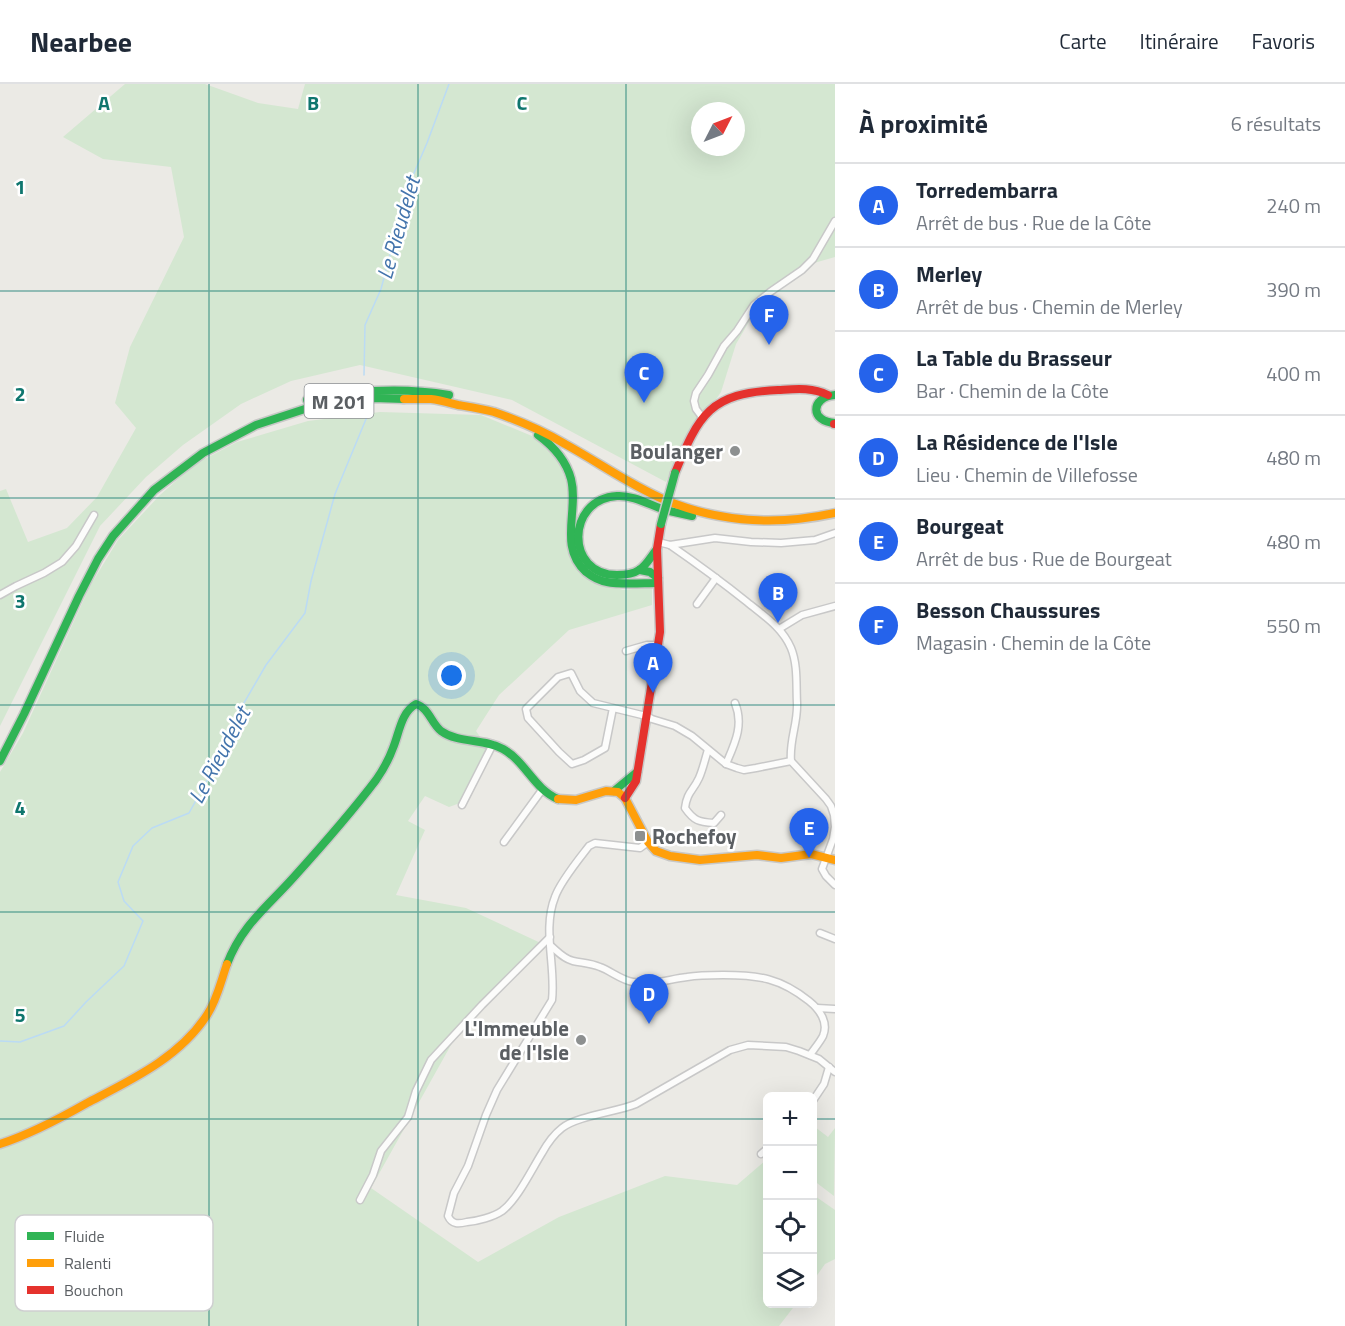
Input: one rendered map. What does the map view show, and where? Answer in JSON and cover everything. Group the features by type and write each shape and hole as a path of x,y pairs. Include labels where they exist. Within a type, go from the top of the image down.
{"main road":[{"path":"625,798 636,781 638,772 660,632 658,545 661,524 675,473 685,448 702,417 715,405 734,395 762,390 813,389 831,395"},
{"name":"M 201","path":"0,749 82,574 105,538 132,505 163,475 207,443 255,417 299,402 363,390 414,390 461,397 504,410 551,430 645,486 689,506 736,517 773,518 835,511"},
{"path":"800,390 810,394 817,403"},
{"path":"831,395 820,399 816,410 818,418 826,423 835,424"},
{"name":"M 201","path":"0,761 33,696 86,580 113,536 162,483 201,453 232,435 270,418 305,408 360,398 413,398 460,404 498,414 549,435 664,500 706,514 759,522 812,518 835,511"},
{"path":"498,414 539,435 554,448 566,465 572,483 570,546 576,561 583,569 606,582 658,581"},
{"path":"658,581 650,572 640,570 628,574 605,574 590,565 578,547 577,536 580,521 590,507 610,496 627,497 662,509 694,516 751,524 789,524 835,511"},
{"path":"640,570 658,545"},
{"path":"0,1144 36,1130 127,1082 164,1060 192,1035 217,998 227,964 246,929 260,911 292,879 385,768 408,708 413,706 419,705 428,712 440,731 450,736 493,744 511,754 542,790 552,797 577,801 606,790 614,790 625,798 648,842 656,851 670,856 700,860 757,855 781,858 811,854 831,858"},
{"path":"614,790 638,772"}],"street":[{"path":"702,417 696,409 694,400 696,393 723,346 737,331 754,305 802,270 813,259 835,221"},
{"path":"0,595 62,562 76,546 93,515"},
{"path":"658,545 715,538 782,543 815,540 835,533"},
{"path":"670,545 716,578 785,636 795,663 798,713 790,742 791,761 831,806 835,827 831,858 822,869 835,885"},
{"path":"697,603 716,578"},
{"path":"779,629 802,615 835,606"},
{"path":"626,651 647,645 658,645"},
{"path":"613,708 605,748 572,764 528,718 526,709 558,677 571,673 580,691 593,703 646,716 652,720 675,726 692,736 726,764 744,770 791,761"},
{"path":"726,764 735,743 740,721 735,703"},
{"path":"462,805 493,744"},
{"path":"708,750 701,774 687,795 685,808 691,817 702,823 714,823 721,815"},
{"path":"504,842 542,790"},
{"path":"648,842 640,848 595,843 590,846 555,896 551,912 550,937 552,1000 496,1090 468,1166 454,1193 449,1209 450,1221 455,1223 476,1221 501,1212 511,1202 550,1140 562,1127 636,1104 730,1050 748,1045 786,1047 819,1059 835,1072"},
{"path":"820,933 835,939"},
{"path":"360,1200 373,1175 381,1151 408,1117 416,1090 431,1060 550,937"},
{"path":"551,946 563,957 572,961 588,962 634,983 662,983 686,977 715,975 749,975 771,979 789,987 818,1008 822,1014 825,1029 823,1036 810,1055"},
{"path":"818,1008 835,1009"},
{"path":"817,1095 824,1084 829,1067"}],"green space":[{"path":"125,84 205,84 258,103 298,109 305,84 835,84 835,257 814,263 760,303 736,344 721,392 678,456 666,482 512,400 360,365 291,381 241,404 183,445 146,477 100,526 0,726 0,491 6,489 28,542 67,528 97,497 136,428 115,403 130,347 184,237 171,167 103,159 63,137"},
{"path":"380,412 481,415 532,436 559,461 568,487 565,538 573,564 591,580 623,590 652,587 652,605 569,630 499,695 476,731 487,747 460,803 449,807 425,796 408,821 425,830 396,895 466,908 545,945 456,1036 371,1188 478,1262 559,1217 665,1176 737,1185 763,1163 763,1308 793,1308 779,1326 0,1326 0,772 23,733 90,586 118,540 160,495 195,464 237,442 308,421"},
{"path":"835,1128 834,1196 817,1183 817,1129 828,1137"},
{"path":"817,1197 835,1210 835,1259 825,1264 817,1275"}],"waterway":[{"name":"Le Rieudelet","path":"364,375 365,325 381,289 408,187 449,84"},
{"name":"Le Rieudelet","path":"0,1041 20,1042 64,1026 124,966 143,921 124,901 118,882 133,846 152,828 189,813 209,777 230,727 266,665 305,613 311,581 335,494 371,407"}],"traffic: fast":[{"path":"307,400 378,391 413,391 449,395"},
{"path":"835,395 821,400 816,409 821,418 835,423"},
{"path":"0,761 98,559 113,536 154,490 203,453 256,425 314,406 373,398 404,399"},
{"path":"538,435 558,454 571,479 573,491 571,540 578,562 586,572 612,583 658,583"},
{"path":"661,524 675,473"},
{"path":"657,549 639,570 617,575 600,572 588,563 581,551 578,537 581,522 588,510 600,500 617,496 692,516"},
{"path":"640,570 650,572 658,578"},
{"path":"227,964 240,938 256,917 325,842 376,780 390,756 407,712 416,704 424,709 441,731 448,735 488,743 511,754 543,789 558,799"},
{"path":"614,791 637,772"}],"traffic: slow":[{"path":"404,399 434,399 503,415 531,426 652,494 707,514 770,521 835,513"},
{"path":"558,799 576,800 606,791 618,792 625,798 648,842 656,851 670,856 700,860 757,855 781,858 811,854 835,860"},
{"path":"0,1144 23,1136 55,1120 153,1067 168,1056 183,1044 207,1015 216,997 227,964"}],"traffic: jam":[{"path":"675,473 700,422 710,410 722,402 755,392 778,390 809,390 828,395"},
{"path":"625,798 636,781 660,632 657,549 661,524"}],"place":[{"name":"Besson Chaussures","path":"769,345"},
{"name":"La Table du Brasseur","path":"644,403"},
{"name":"Boulanger","path":"735,451"},
{"name":"Merley","path":"778,623"},
{"name":"Torredembarra","path":"653,693"},
{"name":"Rochefoy","path":"640,836"},
{"name":"Bourgeat","path":"809,858"},
{"name":"La Résidence de l'Isle","path":"649,1024"},
{"name":"L'Immeuble de l'Isle","path":"581,1040"}]}
